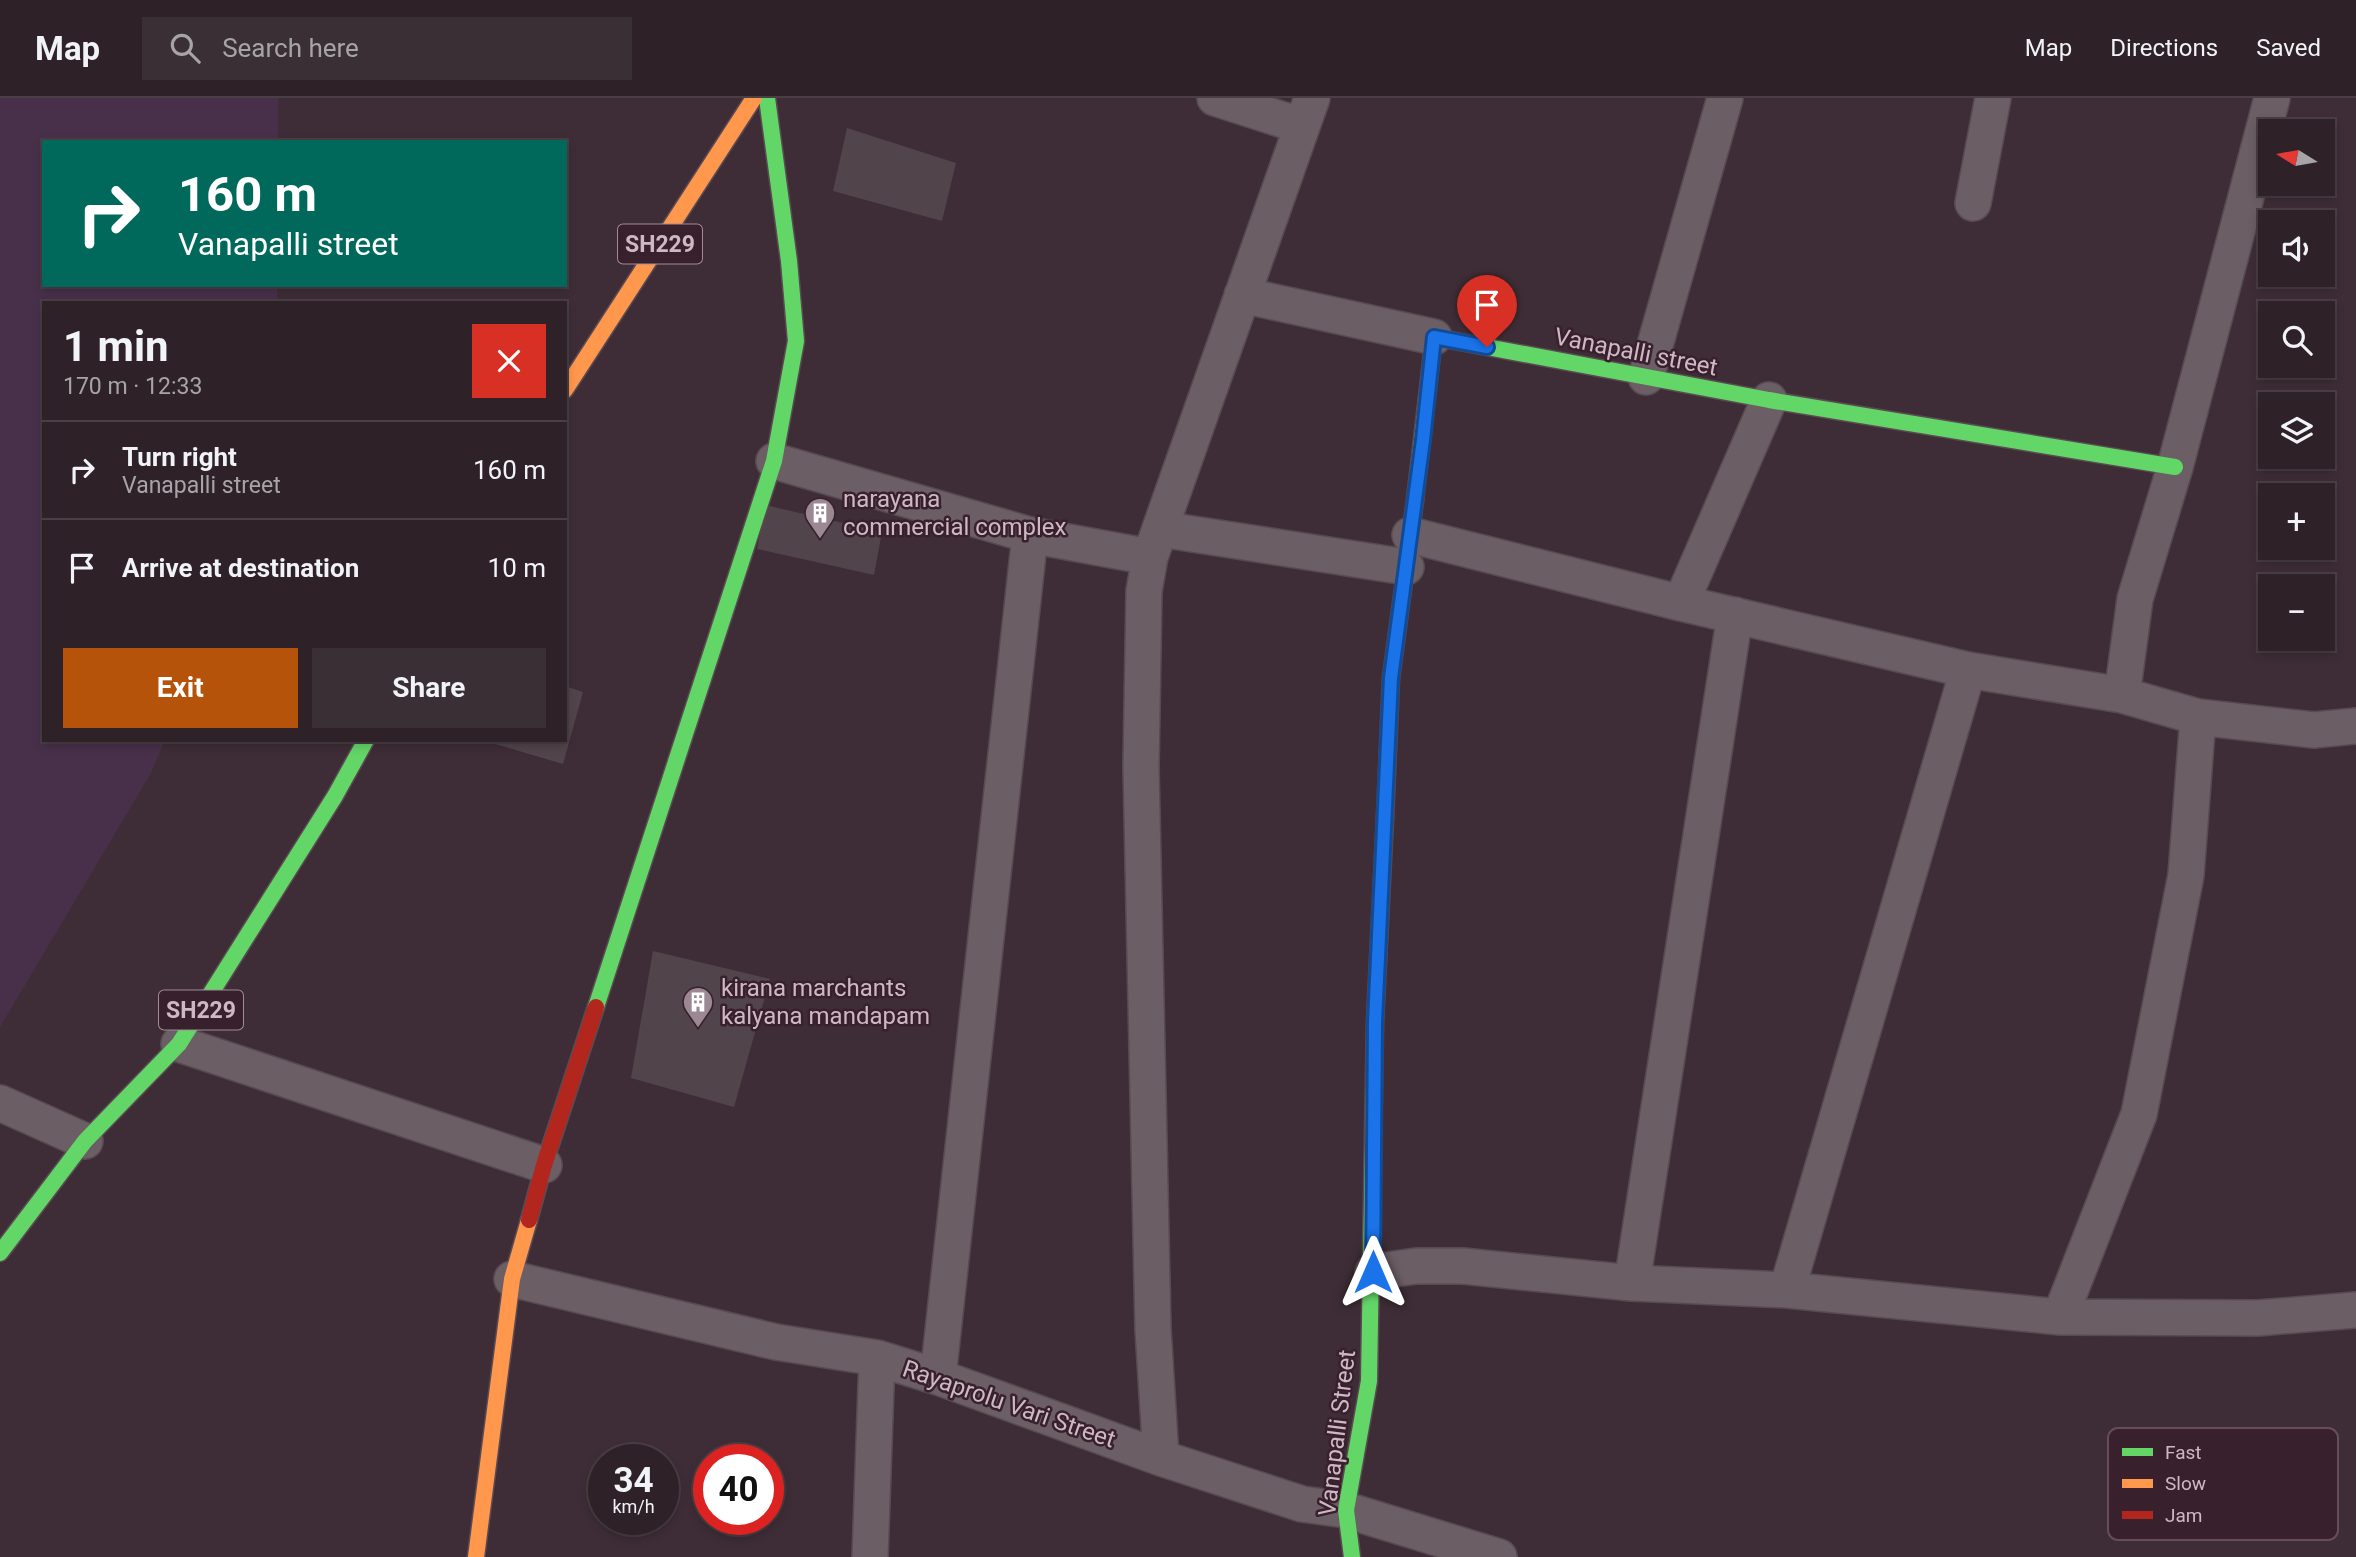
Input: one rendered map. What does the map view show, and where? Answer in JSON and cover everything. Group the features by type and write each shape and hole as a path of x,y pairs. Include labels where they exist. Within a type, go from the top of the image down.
{"street":[{"name":"SH229","path":"567,387 754,98"},
{"path":"476,1557 512,1279 544,1164 774,461 796,341 789,261 766,98"},
{"path":"1161,1458 1153,1329 1141,767 1144,591 1155,543 1307,112 1215,98"},
{"path":"1646,377 1725,98"},
{"path":"1973,202 1993,98"},
{"path":"2122,695 2135,598 2175,467 2272,98"},
{"path":"1242,295 1434,337 1391,678 1375,1022 1373,1272 1416,1266 1462,1265 1632,1283 1787,1290 2060,1317 2258,1318 2356,1310"},
{"name":"Vanapalli street","path":"1434,337 1769,400 2175,467"},
{"path":"1681,603 1769,400"},
{"path":"774,461 1030,535 1155,543 1408,551 1681,603 1968,670 2122,695 2198,717 2315,730 2356,726"},
{"path":"938,1377 1030,535"},
{"path":"1632,1283 1735,615"},
{"path":"1787,1290 1968,670"},
{"path":"2060,1317 2140,1114 2186,875 2198,717"},
{"name":"SH229","path":"0,1253 85,1140 179,1044 335,796 365,742"},
{"path":"179,1044 544,1164"},
{"path":"0,1103 85,1140"},
{"name":"Vanapalli Street","path":"1353,1557 1346,1510 1369,1381 1373,1272"},
{"name":"Rayaprolu Vari Street","path":"512,1279 776,1342 877,1358 938,1377 1161,1458 1302,1504 1346,1510 1499,1557"},
{"path":"870,1557 877,1358"}],"shaded area":[{"path":"0,98 278,98 278,140 42,140 42,287 277,287 277,301 42,301 42,742 164,742 151,773 0,1027"}],"building":[{"path":"847,128 956,163 942,221 833,191"},
{"name":"narayana commercial complex","path":"765,505 882,532 874,575 757,549"},
{"path":"567,687 583,692 563,764 488,742 567,742"},
{"name":"kirana marchants kalyana mandapam","path":"653,951 770,979 734,1107 631,1078"}],"traffic: fast":[{"path":"596,1007 774,461 796,341 789,261 767,98"},
{"path":"1415,500 1434,337 1769,400 2175,467"},
{"path":"0,1253 85,1141 179,1044 335,796 365,742"},
{"path":"1352,1557 1346,1510 1369,1381 1375,1022 1385,818"}],"traffic: slow":[{"path":"567,387 754,98"},
{"path":"1385,818 1391,678 1415,500"},
{"path":"476,1557 512,1279 529,1220"}],"traffic: jam":[{"path":"529,1220 544,1165 596,1007"}],"place":[{"name":"narayana commercial complex","path":"820,540"},
{"name":"kirana marchants kalyana mandapam","path":"698,1029"}],"route":[{"path":"1373,1272 1375,1022 1391,678 1434,337 1487,347"}]}
